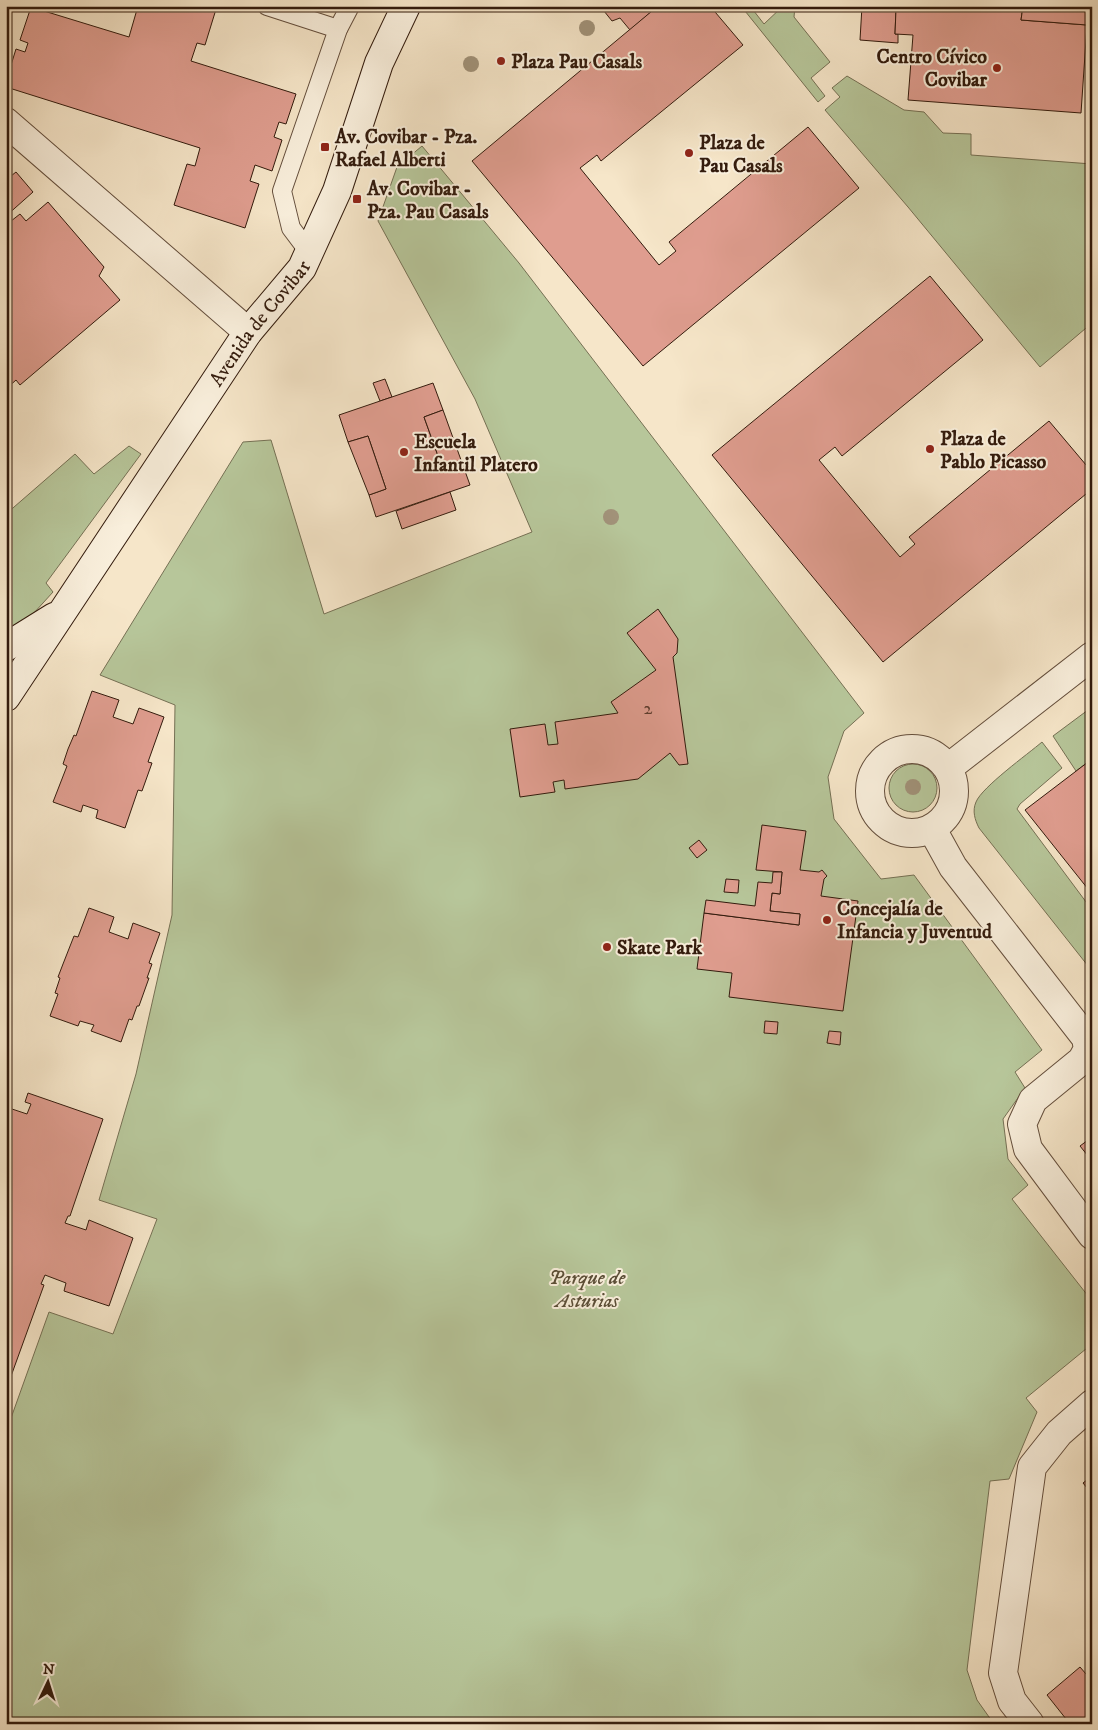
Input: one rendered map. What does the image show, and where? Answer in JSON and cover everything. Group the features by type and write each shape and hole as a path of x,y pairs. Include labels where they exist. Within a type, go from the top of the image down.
{"street":[{"name":"Avenida de Covibar","path":"6,697 248,332 302,268 337,190 379,63 406,6"},
{"path":"6,122 248,332"},
{"name":"Avenida de Covibar","path":"6,647 61,612"},
{"path":"948,768 1092,656"},
{"path":"899,750 926,751 939,758 948,768 954,781 955,795 951,809 943,821 932,829 918,833 904,833 891,828 880,819 873,807 870,794 871,780 877,767 886,757 899,750"},
{"path":"932,829 952,867 1086,1038 1088,1049 1082,1060 1033,1100 1022,1124 1028,1149 1092,1235"},
{"path":"1030,1724 1012,1701 1003,1673 1032,1467 1059,1433 1092,1404"}],"lane":[{"path":"267,6 338,29"},
{"path":"309,252 291,228 282,191 338,29 350,6"}],"green space":[{"path":"741,6 750,6 764,24 783,6 795,6 794,17 830,62 811,78 825,96 818,102"},
{"path":"847,76 904,110 924,112 943,133 971,134 971,155 1092,164 1092,323 1040,367 825,110 840,97 832,88"},
{"name":"Parque de Asturias","path":"422,146 519,263 864,713 844,731 828,777 834,819 881,879 914,875 1042,1050 1015,1072 1025,1088 1003,1119 1008,1159 1028,1185 1012,1199 1092,1301 1092,1344 1026,1398 1037,1412 1009,1479 990,1481 967,1670 977,1700 994,1724 6,1724 6,1432 49,1312 113,1334 157,1219 99,1200 136,1074 172,915 175,705 100,675 243,442 271,440 324,614 532,532 475,399 378,221 397,167"},
{"path":"129,446 141,454 46,583 53,592 23,625 6,636 6,514 75,454 94,474"},
{"path":"1092,707 1092,759 1076,771 1053,736"},
{"path":"1042,742 1062,768 1020,804 1017,809 1092,910 1092,971 979,828 974,815 976,802 987,788"},
{"path":"913,764 922,766 930,771 935,779 937,788 935,797 930,805 922,810 913,812 904,810 896,805 891,797 889,788 891,779 896,771 904,766"}],"building":[{"path":"138,6 217,6 205,45 197,43 191,61 296,94 286,124 279,122 274,137 282,140 272,171 255,165 250,181 259,184 245,228 174,205 187,164 195,166 200,148 6,87 6,81 16,49 25,52 28,43 20,40 31,7 129,37"},
{"path":"600,6 658,6 630,30 620,18 612,21"},
{"path":"658,6 710,6 743,45 601,161 597,155 580,168 659,265 676,251 669,242 808,127 859,188 643,366 472,161"},
{"path":"862,6 896,9 895,34 898,34 898,43 860,40"},
{"name":"Centro Cívico Covibar","path":"872,6 1023,6 1021,20 1087,25 1081,113 908,100 913,35 895,34 896,9"},
{"path":"1023,6 1088,6 1087,25 1021,20"},
{"path":"16,172 33,192 6,216 6,180"},
{"path":"48,202 104,267 99,276 120,300 20,385 16,380 6,389 6,225 20,214 26,221"},
{"path":"930,276 983,340 842,456 835,447 819,460 900,557 915,544 909,537 1049,421 1092,472 1092,489 883,662 712,455"},
{"path":"385,379 392,397 380,401 373,383"},
{"path":"433,383 443,410 424,417 442,467 461,460 470,485 376,517 369,495 386,489 368,436 348,442 339,415"},
{"path":"443,410 461,460 442,467 424,417"},
{"path":"368,436 386,489 369,495 348,442"},
{"path":"450,492 456,510 402,529 396,511"},
{"path":"658,609 678,639 677,653 673,657 688,764 679,765 670,753 638,779 565,789 564,780 553,782 555,792 520,797 510,729 545,724 548,745 558,744 555,722 618,713 611,702 656,670 627,633"},
{"path":"92,691 119,700 113,717 133,724 139,708 164,717 148,762 152,763 142,791 138,790 125,828 96,818 98,810 83,805 81,812 53,802 67,766 63,764 68,749 74,735 76,736"},
{"path":"1092,759 1092,894 1025,810"},
{"name":"Concejalía de Infancia y Juventud","path":"762,825 806,831 800,870 819,872 822,870 827,876 824,879 821,896 858,901 843,1011 729,997 732,973 697,969 704,913 799,925 800,914 770,911 772,893 780,894 782,872 756,870"},
{"path":"699,840 707,850 697,858 689,848"},
{"path":"773,872 782,872 780,894 772,893 770,911 800,914 799,925 704,913 706,900 755,906 758,882 772,883"},
{"path":"726,879 739,880 738,893 724,892"},
{"path":"89,908 114,917 109,932 128,939 133,923 160,933 149,963 152,964 147,978 149,978 139,1006 137,1006 132,1020 129,1019 121,1042 91,1031 94,1025 80,1021 78,1026 50,1016 58,994 55,993 60,978 58,977 74,936 78,937"},
{"path":"765,1021 778,1022 777,1034 764,1033"},
{"path":"829,1031 841,1032 840,1045 827,1043"},
{"path":"28,1093 103,1119 70,1216 68,1216 65,1223 86,1230 89,1220 133,1238 109,1306 64,1291 66,1283 45,1275 41,1284 44,1285 6,1390 6,1172 9,1165 6,1165 6,1107 27,1114 31,1104 25,1102"},
{"path":"1092,1137 1092,1161 1080,1146"},
{"path":"1092,1476 1092,1494 1083,1483"},
{"path":"1080,1667 1092,1681 1092,1715 1080,1724 1070,1724 1047,1695"}],"place":[{"name":"Plaza Pau Casals","path":"501,61"},
{"name":"Centro Cívico Covibar","path":"997,68"},
{"name":"Av. Covibar - Pza. Rafael Alberti","path":"325,147"},
{"name":"Plaza de Pau Casals","path":"689,153"},
{"name":"Av. Covibar - Pza. Pau Casals","path":"357,199"},
{"name":"Plaza de Pablo Picasso","path":"930,449"},
{"name":"Escuela Infantil Platero","path":"404,452"},
{"name":"Concejalía de Infancia y Juventud","path":"827,920"},
{"name":"Skate Park","path":"607,947"}]}
